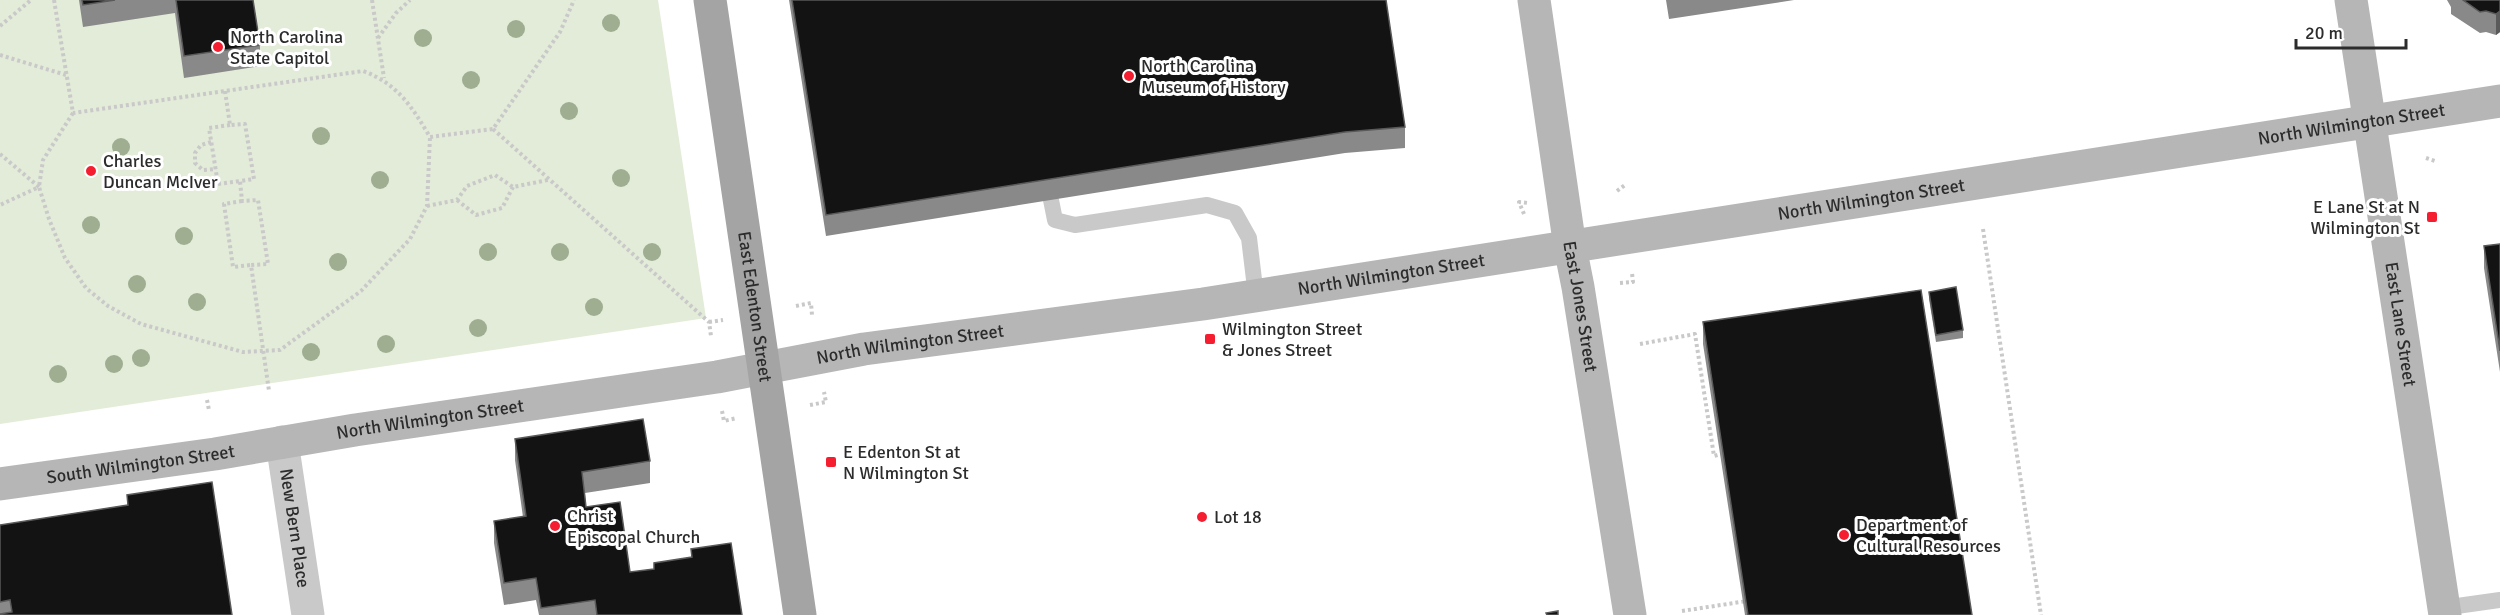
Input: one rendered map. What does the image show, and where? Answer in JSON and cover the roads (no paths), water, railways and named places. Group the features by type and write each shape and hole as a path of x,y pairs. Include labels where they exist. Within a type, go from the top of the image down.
{"main road":[{"name":"East Edenton Street","path":"710,0 800,615"},
{"name":"East Jones Street","path":"1533,0 1570,247 1630,615"},
{"name":"East Lane Street","path":"2351,0 2444,611"},
{"name":"North Wilmington Street","path":"282,442 717,376 864,349 1256,296 2500,101"},
{"name":"South Wilmington Street","path":"0,484 215,454 282,442"}],"street":[{"name":"New Bern Place","path":"282,442 308,615"}],"lane":[{"path":"1051,200 1055,220 1076,225 1207,205 1235,213 1249,238 1256,296"},
{"path":"2444,611 2500,600"}],"place":[{"name":"North Carolina State Capitol","path":"218,47"},
{"name":"North Carolina Museum of History","path":"1129,76"},
{"name":"Charles Duncan McIver","path":"91,171"},
{"name":"E Lane St at N Wilmington St","path":"2432,217"},
{"name":"Wilmington Street & Jones Street","path":"1210,339"},
{"name":"E Edenton St at N Wilmington St","path":"831,462"},
{"name":"Lot 18","path":"1202,517"},
{"name":"Christ Episcopal Church","path":"555,526"},
{"name":"Department of Cultural Resources","path":"1844,535"}]}
